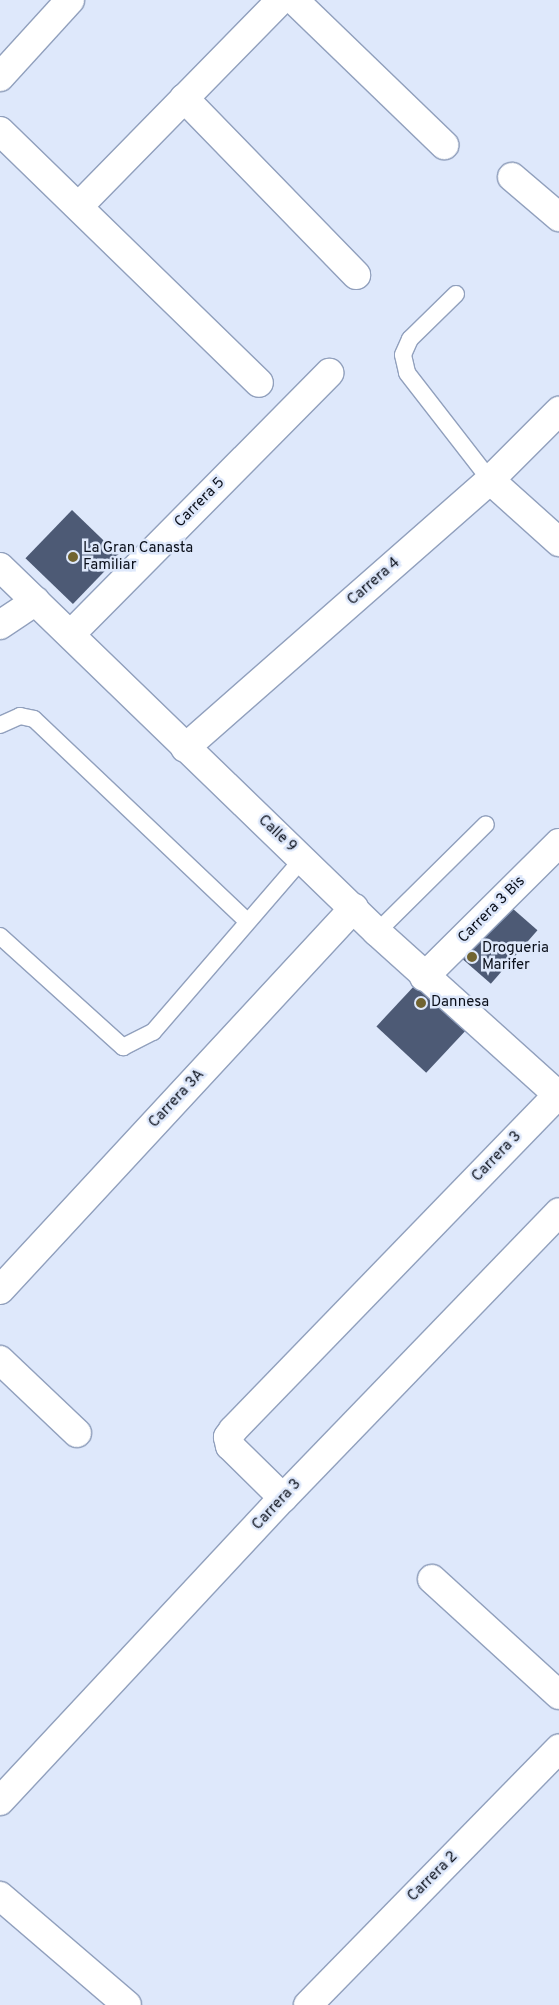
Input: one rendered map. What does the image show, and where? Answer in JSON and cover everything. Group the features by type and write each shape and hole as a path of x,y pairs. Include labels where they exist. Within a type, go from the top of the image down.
{"street":[{"path":"0,78 70,0"},
{"path":"80,205 280,0"},
{"path":"294,0 444,145"},
{"path":"184,98 356,275"},
{"path":"0,131 80,205 259,383"},
{"path":"512,177 559,217"},
{"name":"Carrera 5","path":"72,633 329,373"},
{"name":"Carrera 4","path":"185,748 490,480 559,411"},
{"path":"490,480 559,542"},
{"name":"Calle 9","path":"0,567 72,633 185,748 303,858 376,932 424,977 559,1095"},
{"path":"0,624 36,601"},
{"name":"Carrera 3 Bis","path":"424,977 559,843"},
{"name":"Carrera 3A","path":"0,1290 354,908"},
{"name":"Carrera 3","path":"283,1498 230,1446 228,1438 559,1095"},
{"name":"Carrera 3","path":"0,1801 283,1498 559,1212"},
{"path":"0,1360 77,1433"},
{"path":"432,1579 559,1695"},
{"name":"Carrera 2","path":"308,2005 553,1765"},
{"path":"0,1896 127,2005"}],"lane":[{"path":"456,294 410,339 403,355 407,373 490,480"},
{"path":"0,725 20,716 34,719 247,921"},
{"path":"376,932 486,824"},
{"path":"0,936 123,1047 153,1032 303,858"}],"building":[{"name":"La Gran Canasta Familiar","path":"72,510 119,556 73,604 25,558"},
{"path":"505,902 537,930 491,984 458,956"},
{"path":"416,984 466,1030 426,1073 376,1026"}],"place":[{"name":"La Gran Canasta Familiar","path":"73,557"},
{"name":"Drogueria Marifer","path":"472,957"},
{"name":"Dannesa","path":"421,1003"}]}
